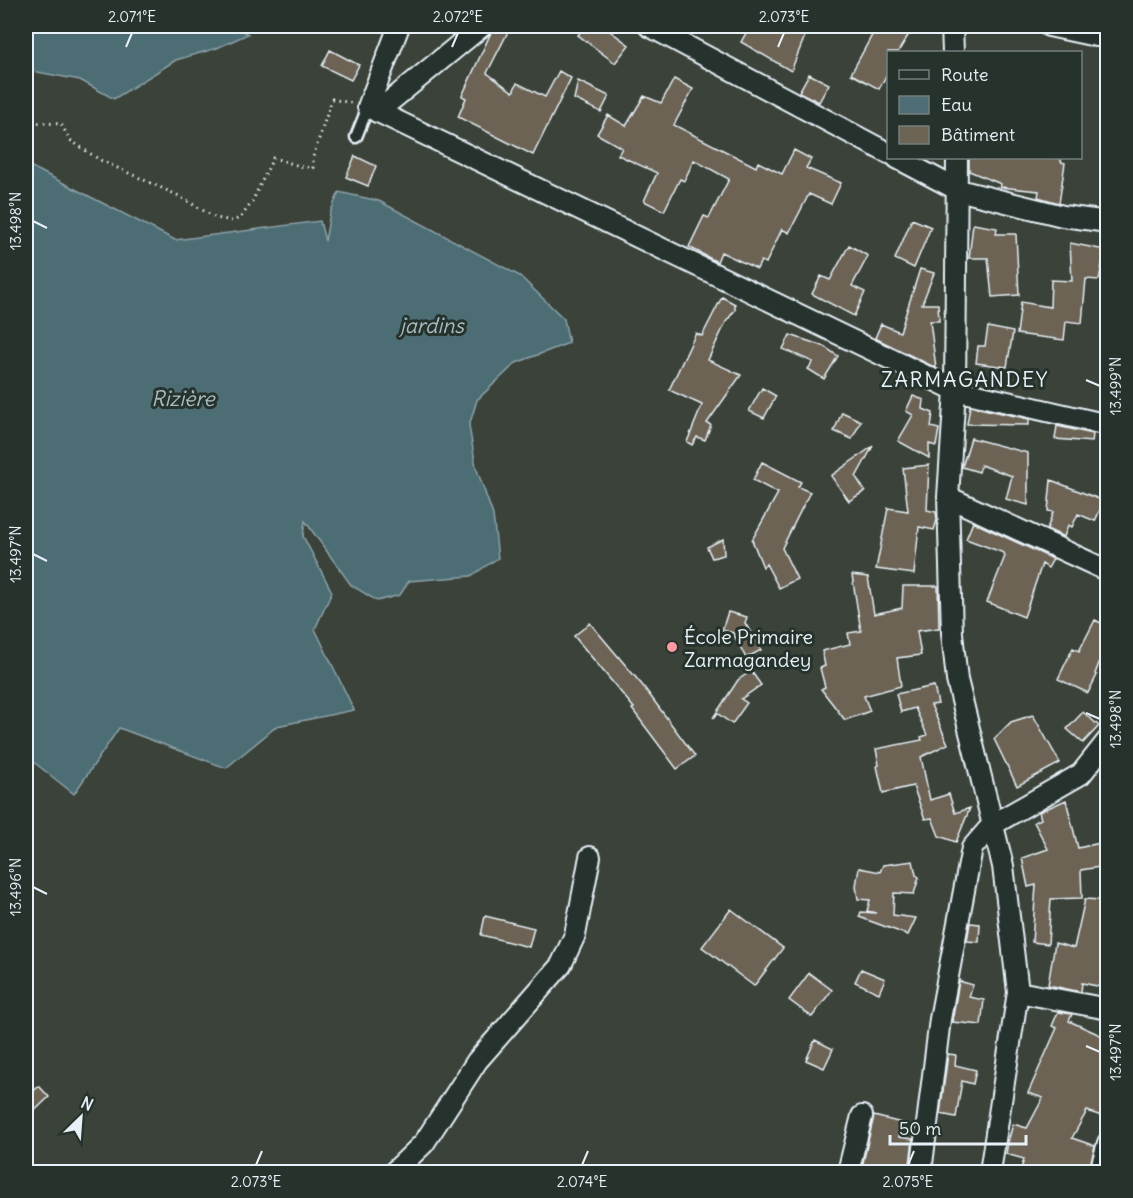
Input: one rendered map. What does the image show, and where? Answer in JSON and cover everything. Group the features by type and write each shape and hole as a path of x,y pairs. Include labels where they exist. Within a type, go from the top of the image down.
{"street":[{"path":"373,110 399,26"},
{"path":"373,110 482,26"},
{"path":"649,26 887,152"},
{"path":"952,26 953,51"},
{"path":"1049,26 1096,36"},
{"path":"373,110 955,390 1107,426"},
{"path":"899,159 958,190 1063,216 1107,222"},
{"path":"957,159 955,390 948,497 957,680 1003,866 1018,992 990,1173"},
{"path":"948,497 1107,571"},
{"path":"921,1173 940,1019 956,944 972,848 992,825 1081,774 1107,740"},
{"path":"394,1173 424,1143 477,1061 561,964 575,935 590,857"},
{"path":"1018,992 1107,1009"},
{"path":"848,1173 862,1116"},
{"path":"1100,1173 1107,1143"}],"lane":[{"path":"356,137 373,110"}],"path":[{"path":"26,122 61,124 70,140 100,160 177,195 216,218 234,221 242,216 252,202 273,158 294,162 302,168 313,168 313,157 332,99 373,110"}],"water":[{"path":"26,26 235,26 248,34 217,48 176,60 114,99 80,80 26,70"},
{"name":"Rizière","path":"26,164 175,240 320,221 325,241 330,213 339,192 379,201 520,276 564,319 569,343 516,363 477,400 469,426 476,467 493,515 498,558 471,576 409,581 400,595 377,601 351,585 305,521 303,536 332,592 315,629 354,710 277,726 226,768 119,728 74,794 26,756"}],"building":[{"path":"494,26 511,26 487,73 513,92 517,83 545,97 559,71 571,78 533,155 458,117 466,98 462,96"},
{"path":"585,26 603,26 629,45 615,63 578,35"},
{"path":"750,26 809,26 791,71 741,42"},
{"path":"877,26 914,26 899,51 887,51 887,74 879,89 851,74"},
{"path":"330,50 359,65 351,80 322,66"},
{"path":"809,74 829,84 819,102 799,92"},
{"path":"674,79 693,89 674,125 756,167 758,162 782,174 794,150 811,159 806,168 841,183 831,204 809,194 789,233 782,229 766,263 761,261 757,269 721,252 717,262 689,247 704,216 709,218 729,179 694,160 684,181 680,179 664,211 644,201 657,173 618,155 622,148 597,134 608,115 626,126 644,96 661,103"},
{"path":"578,81 609,96 601,112 574,99"},
{"path":"355,156 376,166 368,186 346,177"},
{"path":"969,159 1061,159 1061,162 1065,163 1059,203 1038,197 1039,191 1000,187 1001,184 969,171"},
{"path":"912,219 931,227 914,268 895,259"},
{"path":"973,224 997,228 996,234 1016,234 1019,295 992,297 988,258 969,258"},
{"path":"1070,243 1105,250 1099,280 1086,279 1082,323 1066,321 1064,340 1017,334 1021,302 1050,307 1051,280 1072,281"},
{"path":"849,245 868,256 852,286 865,292 854,316 812,294 821,276 830,280"},
{"path":"920,269 934,273 922,304 938,304 939,321 930,321 936,368 875,338 881,324 900,332"},
{"path":"722,297 735,304 735,310 726,322 708,360 741,375 707,423 711,425 705,440 697,437 692,445 687,442 702,405 669,390 696,333 702,336"},
{"path":"988,327 1013,332 1007,367 976,363 978,346 985,346"},
{"path":"790,335 823,346 838,356 824,379 808,369 813,362 783,349"},
{"path":"762,388 776,396 764,418 749,411"},
{"path":"913,396 924,400 923,409 933,413 931,427 939,429 936,446 929,444 929,458 898,441 913,415 906,411"},
{"path":"970,406 1029,419 1029,425 967,424"},
{"path":"842,412 861,421 852,439 834,431"},
{"path":"1057,426 1093,434 1092,442 1055,439"},
{"path":"971,438 1028,453 1028,505 1006,499 1012,476 981,465 979,472 962,467"},
{"path":"873,446 856,477 865,491 849,501 831,476"},
{"path":"762,462 801,482 798,487 810,492 782,548 797,579 779,588 766,564 763,567 752,540 778,493 753,480"},
{"path":"929,465 927,510 936,512 937,520 934,530 919,527 914,574 876,569 888,508 908,511 903,468"},
{"path":"1051,480 1104,501 1095,521 1078,514 1072,527 1068,525 1064,537 1047,529 1053,512 1048,511"},
{"path":"973,522 1053,559 1048,568 1042,564 1024,617 987,602 1005,556 1004,553 966,539"},
{"path":"723,539 724,555 712,558 707,547"},
{"path":"852,575 868,577 874,614 902,608 903,586 938,586 939,628 917,631 921,655 897,658 901,686 864,696 870,711 845,720 821,689 825,687 820,668 825,666 822,651 850,644 848,633 861,631"},
{"path":"728,612 747,617 745,623 761,650 746,658 733,633 722,630"},
{"path":"1095,620 1107,626 1107,642 1095,674 1097,675 1088,693 1058,679 1073,648 1079,651"},
{"path":"590,623 643,686 695,756 677,769 632,709 634,708 574,636"},
{"path":"751,671 761,685 741,699 747,703 732,724 718,714 713,718 738,680"},
{"path":"934,686 938,704 931,705 948,744 921,757 930,800 949,794 955,813 970,808 956,842 939,836 932,818 925,819 913,786 883,793 877,766 879,765 876,749 922,740 921,737 927,735 915,708 901,712 896,694"},
{"path":"1083,712 1099,726 1083,743 1067,729"},
{"path":"1033,715 1060,763 1017,786 994,739 1011,722"},
{"path":"1066,800 1078,848 1100,843 1106,866 1081,870 1082,898 1051,899 1048,944 1032,942 1036,885 1028,887 1022,858 1048,849 1034,822 1041,819 1039,812"},
{"path":"913,861 916,875 919,877 914,894 894,893 893,915 916,918 908,935 859,917 861,912 876,913 867,911 870,900 858,899 856,886 859,868 880,872 883,865"},
{"path":"1085,899 1100,900 1099,910 1107,911 1107,988 1082,983 1081,992 1048,985 1055,943 1074,948"},
{"path":"731,909 783,948 754,986 702,947"},
{"path":"485,916 534,928 529,947 481,935"},
{"path":"970,923 980,924 979,942 967,941"},
{"path":"861,969 885,979 879,993 855,982"},
{"path":"809,973 832,990 812,1017 789,1000"},
{"path":"959,981 973,985 969,997 984,1000 981,1025 952,1022"},
{"path":"1058,1012 1072,1014 1069,1021 1107,1038 1107,1118 1087,1111 1072,1138 1095,1146 1088,1173 1020,1173 1024,1159 1006,1154 1008,1142 1013,1124 1027,1128 1043,1098 1028,1093 1057,1028 1052,1026"},
{"path":"815,1040 833,1049 824,1068 806,1060"},
{"path":"948,1054 956,1055 955,1065 976,1070 973,1084 962,1081 956,1117 940,1114"},
{"path":"39,1086 49,1097 26,1119 26,1098"},
{"path":"874,1116 902,1123 899,1137 913,1139 909,1173 885,1173 871,1166 869,1173 861,1171"}],"place":[{"name":"École Primaire Zarmagandey","path":"672,647"}],"district":[{"name":"ZARMAGANDEY","path":"965,379"}],"water label":[{"name":"jardins","path":"432,325"}]}
